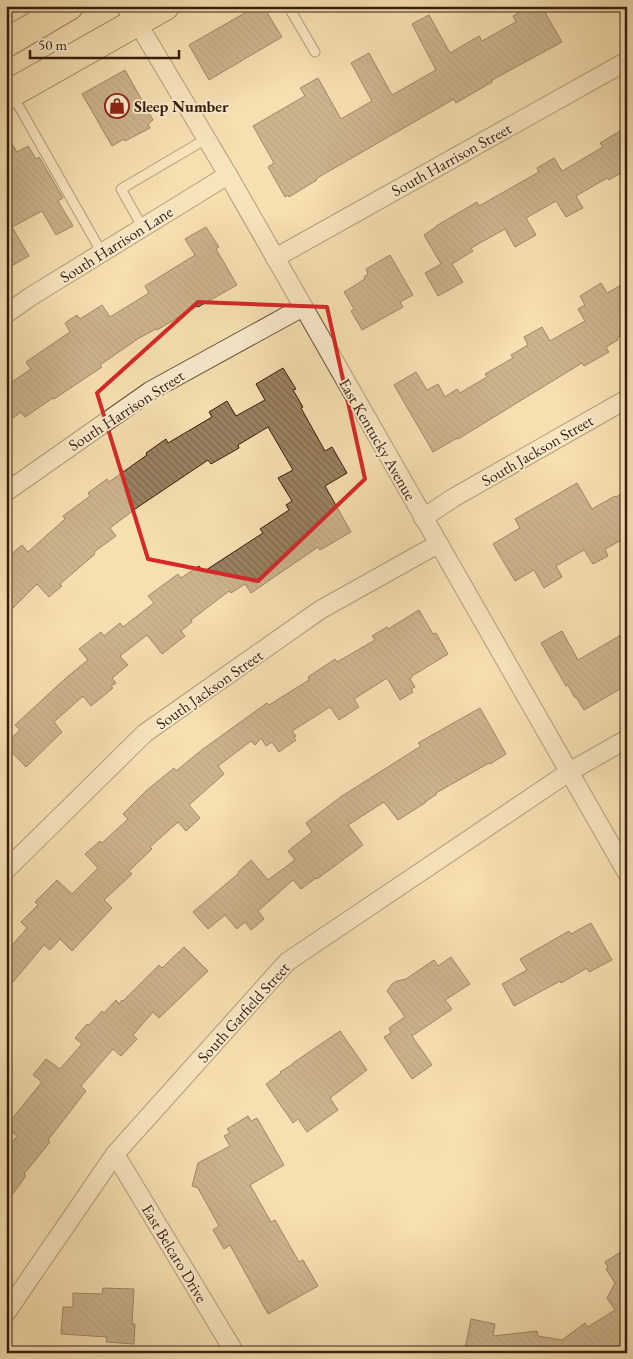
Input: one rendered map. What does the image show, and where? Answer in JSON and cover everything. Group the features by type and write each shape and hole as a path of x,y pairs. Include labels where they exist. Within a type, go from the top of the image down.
{"main road":[{"path":"6,43 69,6"},
{"path":"9,95 133,14 164,6"}],"street":[{"name":"East Kentucky Avenue","path":"133,14 228,175 627,873"},
{"name":"South Harrison Street","path":"275,258 627,60"},
{"name":"South Harrison Lane","path":"6,314 30,297 228,175"},
{"name":"South Harrison Street","path":"6,492 150,391 303,307"},
{"name":"South Jackson Street","path":"423,518 453,498 627,399"},
{"name":"South Jackson Street","path":"6,870 145,733 320,610 438,544"},
{"name":"South Garfield Street","path":"6,1313 115,1154 287,962 569,772 627,739"},
{"name":"East Belcaro Drive","path":"115,1154 235,1353"}],"lane":[{"path":"288,6 315,52"},
{"path":"9,95 102,253"},
{"path":"143,228 121,188 206,138"}],"highlighted area":[{"path":"198,302 327,307 365,479 258,581 148,559 97,393"}],"building":[{"path":"257,6 263,6 282,37 209,80 189,45"},
{"path":"529,7 532,12 542,7 562,42 492,80 492,82 456,103 454,99 319,177 289,197 288,195 285,197 268,167 274,163 253,126 305,96 300,88 318,78 341,119 372,101 351,63 369,53 392,95 436,70 412,24 429,15 450,53 479,36 482,41 516,22 513,16"},
{"name":"Sleep Number","path":"125,70 153,120 148,124 150,128 112,146 82,94"},
{"path":"627,127 627,169 576,196 583,208 566,217 556,201 526,218 536,235 515,247 505,229 471,248 473,251 452,264 463,282 438,296 425,273 441,264 424,235 477,202 479,206 539,172 537,168 554,158 562,171 603,147 600,143"},
{"path":"6,134 17,152 28,146 36,159 39,157 63,198 58,201 73,226 56,235 42,211 12,227 29,256 6,269"},
{"path":"206,227 219,247 216,249 237,285 157,330 139,338 100,365 102,367 54,399 25,417 21,412 6,423 6,386 31,369 26,362 70,332 65,323 77,315 80,319 102,305 110,317 149,293 145,286 195,255 185,239"},
{"path":"390,255 413,295 400,302 403,307 362,330 351,311 354,309 344,292 365,279 364,277 368,274 366,269"},
{"path":"627,282 627,332 606,347 609,352 584,366 582,363 458,439 433,452 394,385 416,372 427,390 438,384 445,397 457,389 460,393 487,377 485,374 513,358 511,355 528,345 524,337 542,327 550,341 585,321 578,309 585,305 580,296 601,283 607,293"},
{"path":"283,368 296,389 293,390 303,407 301,408 325,451 332,447 347,473 325,486 351,532 320,550 318,547 251,593 245,584 231,593 229,591 191,620 192,622 181,631 185,636 162,654 147,635 120,656 128,665 112,678 116,683 111,686 113,688 91,706 83,696 54,722 62,732 26,767 6,746 6,743 20,730 15,725 88,660 79,649 101,632 104,636 120,623 123,627 154,603 148,596 178,574 181,578 199,566 203,572 263,533 260,529 289,510 286,505 292,501 278,478 293,470 268,427 238,445 239,448 211,464 208,460 138,507 110,528 116,536 94,552 95,554 60,584 62,586 49,597 37,584 6,615 6,559 22,545 28,552 65,519 63,516 90,496 88,493 107,479 109,482 166,439 168,443 212,417 209,412 227,401 236,416 265,400 256,384"},
{"path":"577,483 592,509 627,491 627,537 605,549 608,556 593,564 584,550 556,566 562,577 544,588 534,570 515,581 493,544 520,528 515,519"},
{"path":"419,610 433,634 436,633 448,654 412,676 410,679 415,687 411,689 413,692 400,700 387,678 354,699 359,707 339,720 330,707 292,731 296,736 294,738 296,740 279,752 272,742 266,746 261,738 255,745 251,741 218,766 224,774 189,805 200,818 186,831 178,822 150,847 152,849 129,871 132,874 104,900 112,908 72,951 60,939 50,950 44,945 6,990 6,952 27,928 21,922 38,905 35,902 57,880 72,894 98,868 85,854 100,841 102,843 128,819 123,814 146,791 174,768 176,771 267,703 269,705 309,680 308,677 335,659 337,662 375,640 372,636 387,627 388,629"},
{"path":"562,631 578,660 621,635 627,645 627,685 584,710 568,685 566,686 541,643"},
{"path":"480,708 506,754 436,793 425,803 398,820 384,802 348,825 363,845 301,889 293,880 258,911 264,919 251,930 245,922 237,929 225,915 208,929 193,912 239,873 251,860 268,880 295,860 288,851 312,832 306,823 342,796 421,746 418,743"},
{"path":"591,923 612,960 589,972 587,968 514,1006 502,984 527,970 520,959 569,931 571,934"},
{"path":"184,947 208,971 159,1018 153,1012 133,1035 137,1039 121,1056 113,1049 81,1086 86,1091 48,1140 50,1142 24,1174 26,1176 6,1203 6,1150 17,1136 6,1126 42,1082 33,1075 46,1059 60,1069 82,1044 75,1038 87,1024 89,1025 102,1011 104,1013 116,1000 119,1004 123,1001 159,965 162,968"},
{"path":"451,957 470,984 445,1000 452,1009 412,1036 432,1065 412,1079 384,1037 391,1033 389,1028 405,1017 387,991 392,984 406,979 434,960 438,966"},
{"path":"340,1031 367,1070 330,1098 338,1110 307,1132 298,1119 293,1123 266,1084 280,1072"},
{"path":"248,1116 251,1121 257,1118 284,1165 250,1185 271,1222 275,1220 299,1262 303,1260 318,1286 268,1314 230,1245 224,1249 213,1230 219,1226 198,1188 192,1186 198,1163 230,1146 224,1136 230,1133 227,1129"},
{"path":"627,1248 627,1339 606,1353 464,1353 471,1319 495,1324 493,1336 537,1331 538,1336 562,1340 585,1323 588,1327 615,1310 607,1298 615,1283 606,1269 608,1267 605,1262"},
{"path":"103,1288 134,1289 132,1324 135,1324 134,1344 106,1342 107,1337 61,1334 63,1307 73,1307 73,1293 102,1294"}],"place":[{"name":"Sleep Number","path":"117,106"}]}
